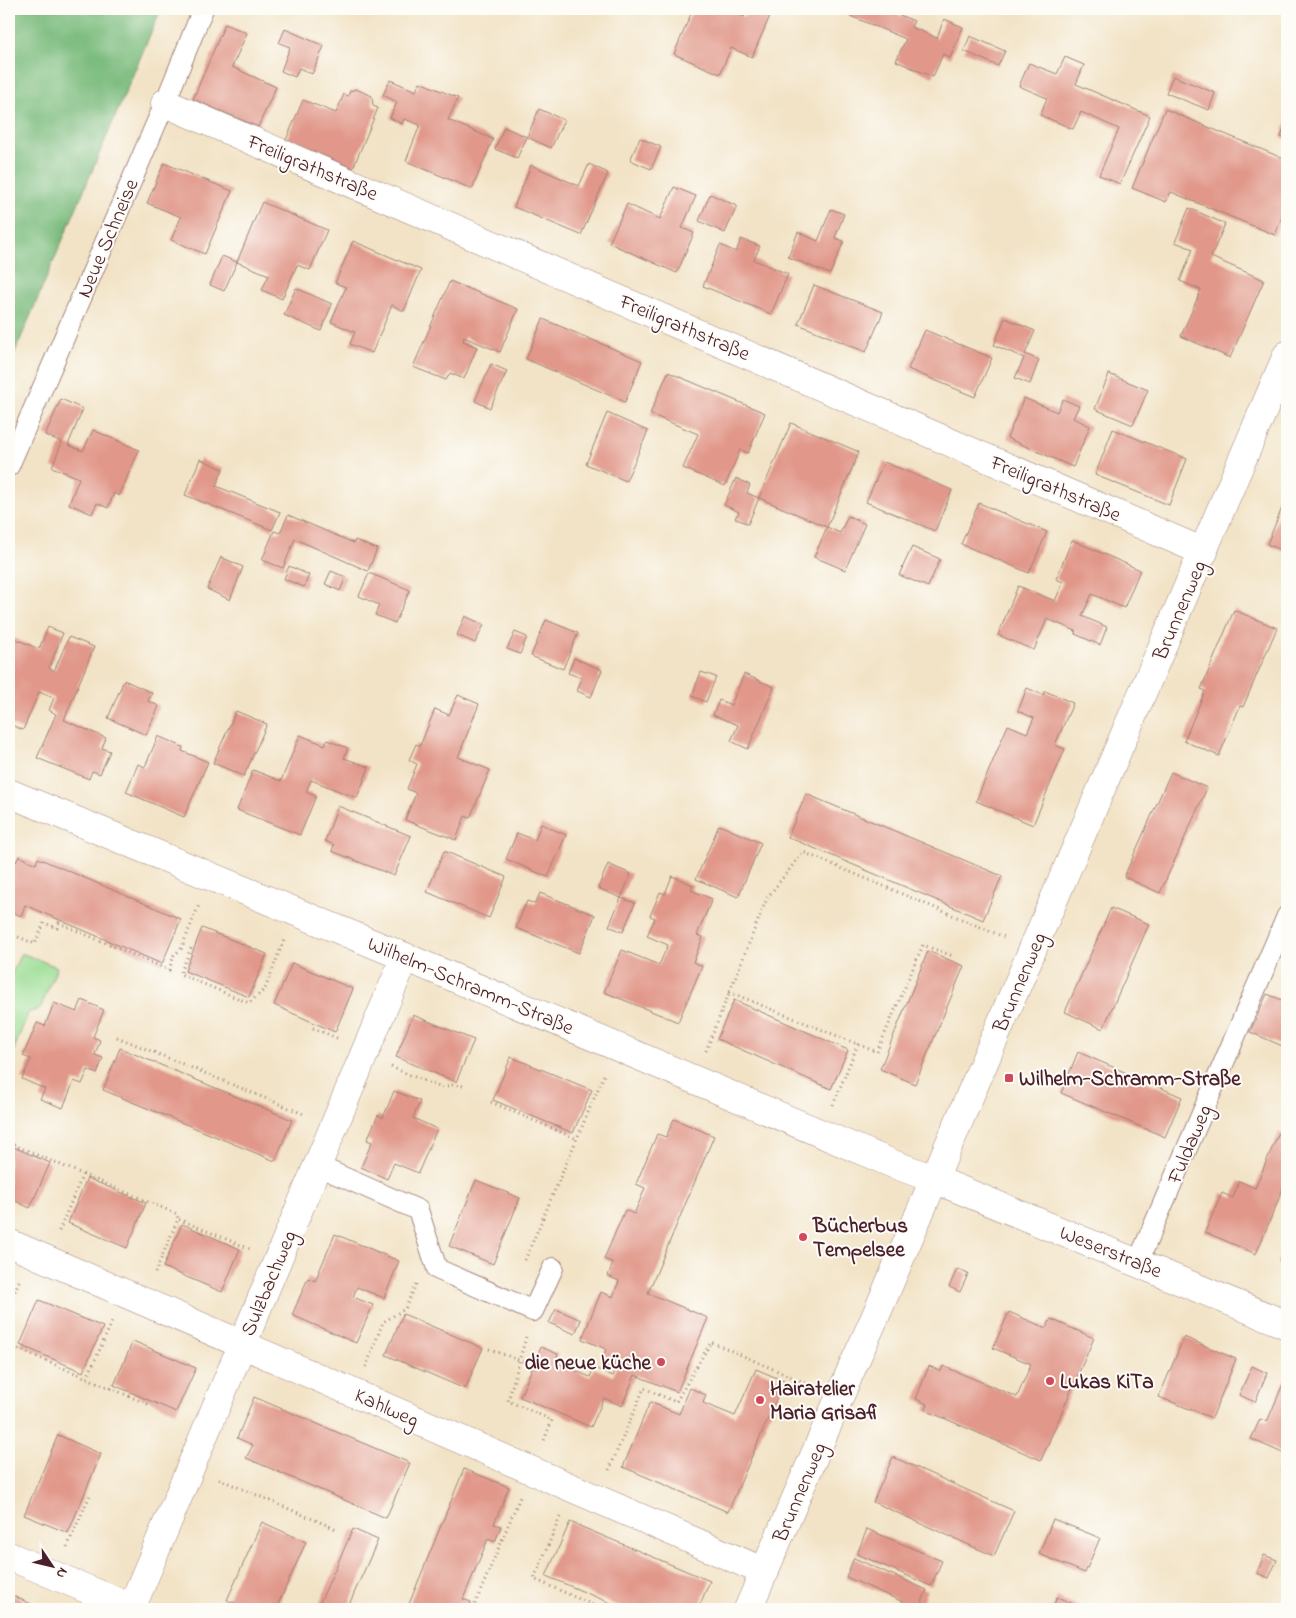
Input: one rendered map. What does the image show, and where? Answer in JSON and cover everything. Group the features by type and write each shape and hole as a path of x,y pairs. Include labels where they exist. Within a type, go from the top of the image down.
{"street":[{"name":"Freiligrathstraße","path":"165,103 1204,552"},
{"name":"Brunnenweg","path":"748,1609 1204,552 1287,355"},
{"name":"Wilhelm-Schramm-Straße","path":"9,793 406,957 893,1164 934,1178"},
{"name":"Sulzbachweg","path":"132,1609 190,1467 406,957"},
{"name":"Weserstraße","path":"934,1178 1287,1325"},
{"name":"Kahlweg","path":"9,1243 765,1572"},
{"path":"9,1556 132,1609"}],"lane":[{"name":"Neue Schneise","path":"9,466 165,103 203,9"},
{"name":"Fuldaweg","path":"1138,1262 1287,916"},
{"path":"318,1166 418,1210 437,1269 507,1300 533,1311 553,1268"}],"path":[{"path":"694,1080 767,898 803,852 1004,938"},
{"path":"9,933 35,944 44,922 57,928 59,923 169,970 174,955 181,949 210,876"},
{"path":"191,948 180,974 249,1003 265,989 295,912"},
{"path":"729,992 876,1052 923,945 953,956"},
{"path":"117,1037 334,1126"},
{"path":"821,1133 858,1044"},
{"path":"507,1300 616,1047"},
{"path":"389,1066 440,1087 452,1085 466,1086"},
{"path":"491,1102 577,1138"},
{"path":"9,1143 177,1214 178,1219 278,1261"},
{"path":"47,1259 83,1174"},
{"path":"87,1378 178,1219"},
{"path":"355,1393 383,1322 405,1309 430,1249"},
{"path":"473,1609 552,1420 508,1401 533,1311"},
{"path":"597,1498 644,1388 676,1402 711,1342 808,1384"},
{"path":"9,1345 150,1405"},
{"path":"489,1349 530,1364"},
{"path":"111,1389 113,1384"},
{"path":"190,1467 336,1529"},
{"path":"572,1488 534,1579 602,1609"},
{"path":"54,1575 90,1495"}],"green space":[{"path":"9,9 161,9 9,366"},
{"path":"21,953 57,967 40,1009 28,1013 13,1052 9,1052 9,981"}],"building":[{"path":"693,9 724,9 744,17 748,9 773,9 752,57 731,48 720,74 674,54"},
{"path":"851,9 885,9 914,21 911,27 937,38 944,19 963,27 950,58 943,54 933,77 896,61 906,39 848,15"},
{"path":"225,24 247,33 232,67 276,87 258,127 193,99"},
{"path":"285,29 324,46 312,74 299,68 295,77 281,71 290,47 279,43"},
{"path":"970,36 1005,51 998,66 964,51"},
{"path":"1065,57 1084,65 1076,84 1150,116 1120,184 1099,175 1119,129 1081,112 1073,129 1040,115 1047,98 1019,86 1029,63 1057,74"},
{"path":"1173,76 1215,93 1209,110 1166,93"},
{"path":"390,80 416,91 420,82 458,98 448,120 493,139 472,189 406,161 420,125 404,119 402,124 390,118 397,102 383,95"},
{"path":"356,89 372,96 373,106 378,108 353,168 286,140 303,100 336,113 344,94 348,96 350,91"},
{"path":"539,109 564,120 551,148 527,137"},
{"path":"1165,109 1287,160 1287,204 1275,235 1171,192 1166,202 1132,188"},
{"path":"1287,121 1287,139 1281,137"},
{"path":"504,127 527,137 517,158 495,149"},
{"path":"640,138 661,147 651,169 630,160"},
{"path":"164,163 232,191 205,254 171,240 181,217 147,203"},
{"path":"589,164 608,173 581,235 514,207 531,165 579,186"},
{"path":"674,187 696,196 682,228 694,233 677,273 609,243 627,204 660,219"},
{"path":"710,194 737,206 725,233 699,221"},
{"path":"262,202 327,230 310,270 297,265 282,299 262,290 269,275 237,262"},
{"path":"1189,208 1225,224 1211,257 1264,280 1230,358 1181,336 1201,290 1180,281 1193,249 1175,242"},
{"path":"831,209 844,214 835,238 844,241 830,274 788,257 798,232 818,241"},
{"path":"741,239 760,246 754,260 788,274 771,314 703,286 720,245 736,252"},
{"path":"353,241 421,270 404,311 392,305 372,353 350,344 355,332 331,322 346,287 335,283"},
{"path":"222,256 237,262 224,291 210,285"},
{"path":"450,281 518,309 500,352 464,337 463,341 477,347 464,379 450,373 446,380 413,367"},
{"path":"814,285 883,312 866,352 798,324"},
{"path":"296,288 332,304 321,331 284,315"},
{"path":"1005,318 1035,331 1025,354 1039,360 1030,384 1015,378 1024,358 994,345"},
{"path":"543,319 642,361 625,402 526,359"},
{"path":"925,330 992,358 975,397 908,369"},
{"path":"491,364 507,371 490,408 475,401"},
{"path":"668,372 765,413 748,453 740,450 725,486 683,468 698,434 650,414"},
{"path":"1109,374 1148,390 1133,425 1095,409"},
{"path":"1024,398 1057,412 1063,399 1079,406 1073,418 1090,426 1073,467 1007,438"},
{"path":"61,399 83,409 68,445 83,451 93,430 139,450 119,496 114,493 108,508 97,503 92,514 69,504 79,478 52,467 62,442 45,435"},
{"path":"607,413 648,431 626,481 586,464"},
{"path":"791,423 859,452 827,527 759,498"},
{"path":"1113,429 1187,459 1169,505 1095,475"},
{"path":"200,459 223,469 216,486 280,512 272,530 185,495"},
{"path":"884,462 952,490 935,531 866,502"},
{"path":"736,478 750,485 747,493 759,498 748,524 735,518 739,512 724,505"},
{"path":"1287,496 1287,553 1267,544"},
{"path":"979,503 1047,532 1029,573 961,544"},
{"path":"288,515 354,543 355,540 377,549 368,571 295,539 283,568 262,560 274,531 280,533"},
{"path":"848,516 865,524 845,570 814,557 827,527 840,533"},
{"path":"1072,540 1140,570 1124,608 1092,594 1082,616 1107,627 1100,645 1075,634 1076,631 1047,619 1034,650 998,635 1018,586 1055,601 1063,582 1056,579"},
{"path":"912,547 940,559 928,587 899,575"},
{"path":"221,557 243,567 230,600 207,589"},
{"path":"289,566 309,575 304,587 284,579"},
{"path":"331,571 346,577 340,591 325,584"},
{"path":"369,573 410,590 395,623 375,615 379,605 359,596"},
{"path":"1234,610 1277,628 1243,707 1240,706 1219,756 1184,741 1205,691 1201,689"},
{"path":"465,616 484,625 475,643 457,635"},
{"path":"546,620 578,633 563,669 531,656"},
{"path":"48,627 63,633 49,668 54,671 69,637 94,647 64,720 106,738 102,748 110,751 100,774 92,771 89,779 37,758 56,714 49,710 54,698 39,692 23,730 9,724 9,636 39,649"},
{"path":"515,632 527,637 520,654 507,649"},
{"path":"574,658 602,670 591,697 577,691 582,678 568,673"},
{"path":"701,672 716,677 706,702 692,696"},
{"path":"744,674 774,687 748,749 731,741 738,725 713,715 719,700 731,705"},
{"path":"124,680 152,693 148,701 159,706 146,735 108,718"},
{"path":"1027,688 1043,695 1045,691 1073,703 1055,745 1065,749 1033,825 976,801 1008,725 1027,733 1034,718 1018,711"},
{"path":"458,695 479,704 458,757 490,770 470,818 465,816 456,840 405,820 416,793 407,789 417,764 409,760 416,744 420,746 435,709 449,715"},
{"path":"236,711 267,724 244,776 213,763"},
{"path":"300,735 325,745 327,740 348,748 344,758 369,767 357,798 311,780 306,792 316,796 300,835 237,810 253,770 281,781"},
{"path":"158,736 183,747 182,751 208,762 184,817 126,792 138,764 145,767"},
{"path":"1171,772 1207,788 1160,893 1124,877"},
{"path":"806,794 1002,876 983,920 788,837"},
{"path":"338,806 411,836 394,876 332,851 334,845 325,841"},
{"path":"541,824 566,835 548,877 506,859 517,833 535,840"},
{"path":"719,825 761,843 738,897 696,879"},
{"path":"444,851 506,877 489,918 427,892"},
{"path":"19,856 36,864 38,858 181,919 162,964 25,905 21,916 9,911 9,859 16,862"},
{"path":"608,864 631,874 621,898 598,888"},
{"path":"672,876 693,885 691,890 712,899 697,935 703,937 693,962 702,966 678,1022 604,992 622,950 659,965 668,945 647,936 655,918 650,916 660,892 665,894"},
{"path":"540,893 595,915 579,953 516,928 527,901 535,904"},
{"path":"621,898 635,903 623,932 609,926"},
{"path":"1111,908 1149,924 1103,1029 1065,1012"},
{"path":"202,928 267,954 249,997 185,971"},
{"path":"928,951 964,966 915,1084 880,1069"},
{"path":"292,963 353,989 335,1032 274,1005"},
{"path":"1267,994 1287,1002 1287,1048 1250,1032"},
{"path":"82,1000 104,1010 93,1037 100,1040 95,1055 103,1058 97,1074 88,1070 82,1084 74,1081 63,1108 40,1099 45,1089 22,1079 31,1059 23,1056 37,1023 45,1026 54,1003 77,1012"},
{"path":"734,1000 848,1050 831,1089 717,1039"},
{"path":"413,1015 474,1040 456,1082 396,1057"},
{"path":"120,1048 292,1120 275,1161 103,1090"},
{"path":"1078,1052 1182,1097 1165,1137 1061,1093"},
{"path":"511,1057 592,1090 573,1133 493,1100"},
{"path":"394,1091 420,1101 413,1118 437,1129 418,1173 394,1163 387,1179 361,1167 372,1142 367,1140 378,1115 383,1118"},
{"path":"674,1119 714,1136 648,1293 708,1318 677,1392 635,1375 622,1406 604,1398 591,1427 520,1397 541,1347 558,1354 555,1362 590,1377 594,1368 613,1376 617,1367 602,1361 606,1349 582,1339 601,1292 613,1297 619,1281 608,1276 613,1263 604,1259 625,1210 634,1214 641,1198 645,1188 636,1184 657,1134 666,1137"},
{"path":"1279,1132 1287,1136 1287,1179 1256,1254 1205,1232 1222,1193 1233,1198 1239,1181 1255,1188"},
{"path":"9,1145 50,1163 30,1208 9,1198"},
{"path":"87,1178 146,1203 127,1248 68,1223"},
{"path":"476,1180 520,1198 493,1264 449,1246"},
{"path":"182,1224 240,1249 222,1292 163,1267"},
{"path":"335,1234 399,1261 384,1298 357,1287 353,1297 373,1305 356,1343 292,1315 308,1278 315,1281"},
{"path":"1287,1242 1287,1265 1279,1261"},
{"path":"957,1269 968,1274 960,1292 949,1287"},
{"path":"39,1300 103,1327 83,1372 20,1345"},
{"path":"556,1309 581,1320 575,1334 549,1323"},
{"path":"1009,1312 1046,1328 1051,1319 1094,1338 1041,1460 925,1410 927,1404 916,1399 929,1366 941,1371 943,1366 1017,1397 1031,1364 993,1348"},
{"path":"403,1314 483,1348 465,1389 386,1355"},
{"path":"1184,1337 1236,1359 1212,1418 1159,1397"},
{"path":"133,1341 196,1368 176,1412 114,1385"},
{"path":"1252,1366 1267,1373 1255,1402 1239,1395"},
{"path":"756,1369 784,1381 728,1512 623,1467 650,1402 679,1414 690,1388 706,1395 703,1403 735,1416"},
{"path":"1285,1379 1287,1381 1287,1455 1251,1439 1260,1419 1267,1422"},
{"path":"254,1397 410,1463 386,1518 246,1458 253,1445 237,1438"},
{"path":"58,1435 101,1454 68,1533 24,1515"},
{"path":"1287,1456 1287,1472 1281,1470"},
{"path":"893,1457 1014,1511 994,1556 873,1502"},
{"path":"464,1469 509,1487 494,1524 501,1526 495,1542 488,1539 463,1599 471,1602 469,1609 407,1609"},
{"path":"1053,1519 1100,1538 1085,1573 1039,1554"},
{"path":"262,1522 306,1542 276,1609 248,1609 227,1600"},
{"path":"570,1522 710,1581 698,1609 625,1609 546,1576"},
{"path":"353,1529 378,1540 347,1609 317,1609"},
{"path":"867,1529 942,1561 931,1586 857,1554"},
{"path":"1264,1555 1277,1560 1269,1578 1257,1573"},
{"path":"854,1558 927,1590 919,1609 846,1577"},
{"path":"9,1594 38,1607 36,1609 9,1609"},
{"path":"1057,1597 1085,1609 1052,1609"}],"place":[{"name":"Wilhelm-Schramm-Straße","path":"1009,1078"},
{"name":"Bücherbus Tempelsee","path":"803,1237"},
{"name":"die neue küche","path":"661,1362"},
{"name":"Lukas KiTa","path":"1050,1381"},
{"name":"Hairatelier Maria Grisafi","path":"760,1400"}]}
